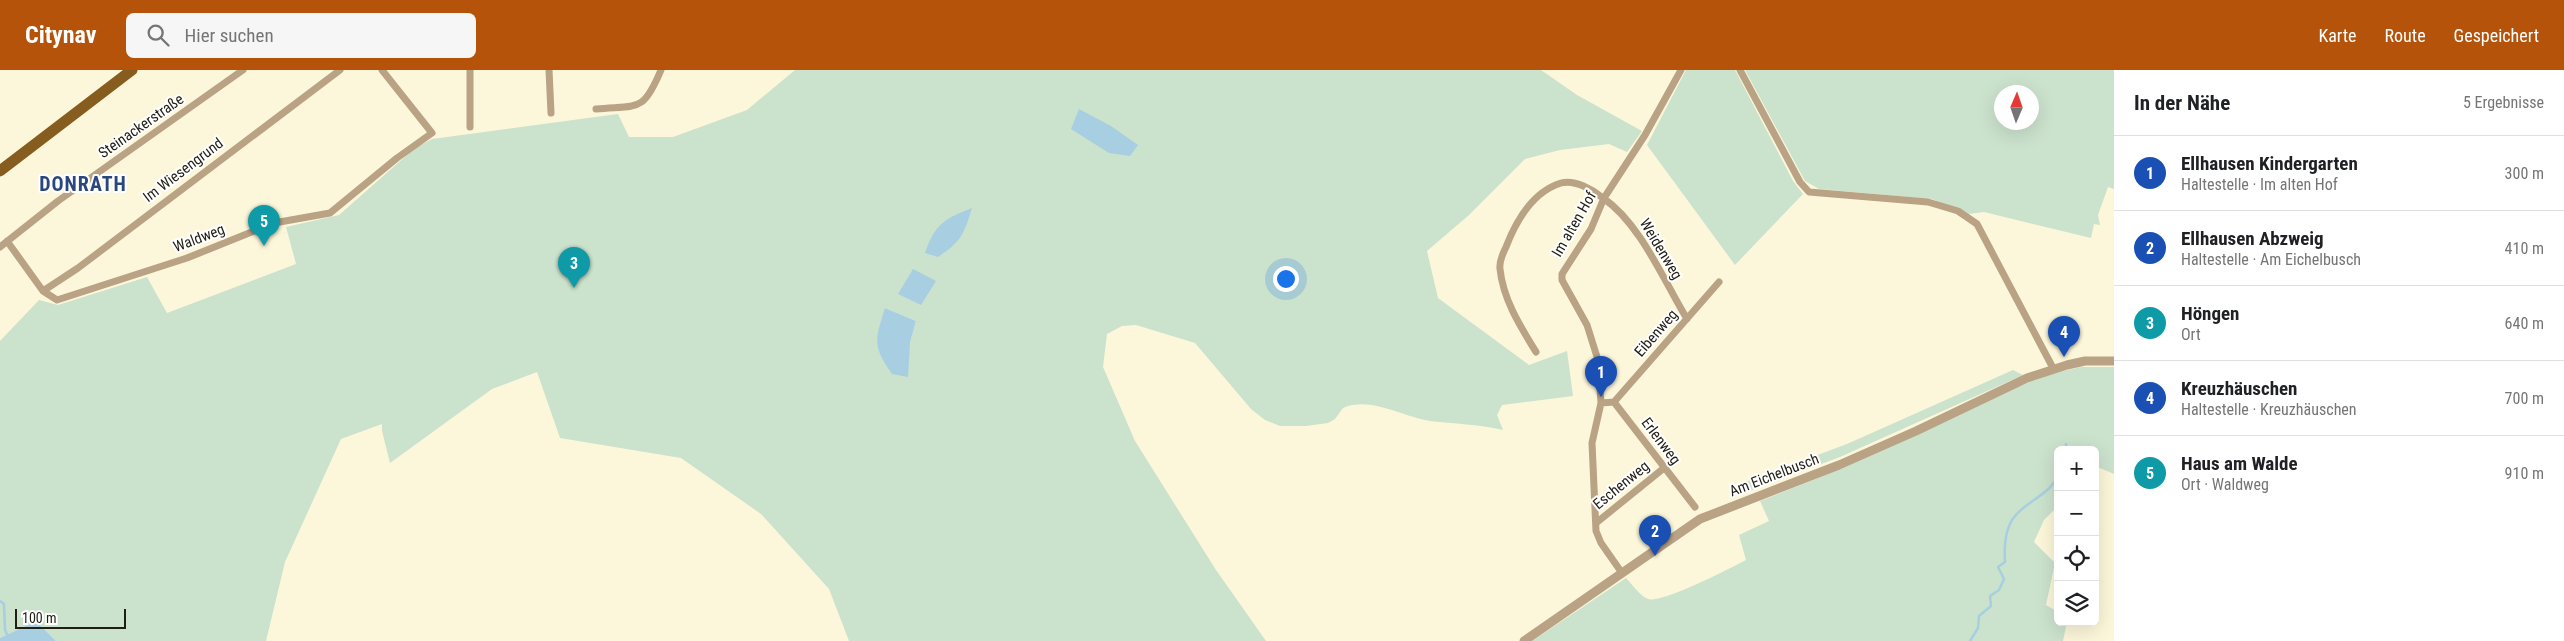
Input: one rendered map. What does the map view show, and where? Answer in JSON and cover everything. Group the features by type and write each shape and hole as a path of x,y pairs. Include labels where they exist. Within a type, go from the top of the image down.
{"main road":[{"path":"0,171 132,70"}],"street":[{"name":"Steinackerstraße","path":"0,247 58,201 243,70"},
{"name":"Im Wiesengrund","path":"43,292 78,268 340,70"},
{"name":"Waldweg","path":"43,292 58,300 187,258 274,223 330,212 397,158 432,133 382,70"},
{"path":"470,70 470,126"},
{"path":"549,70 551,114"},
{"path":"596,109 640,104 648,98 661,70"},
{"name":"Im alten Hof","path":"1622,573 1600,543 1596,523 1592,443 1601,403 1598,360 1594,342 1587,325 1562,280 1562,274 1590,230 1604,198 1646,136 1680,70"},
{"path":"1740,70 1800,182 1809,192 1928,202 1958,210 1977,224 2053,368"},
{"name":"Weidenweg","path":"1536,352 1504,293 1499,266 1516,222 1542,194 1562,183 1573,183 1590,189 1625,216 1686,319"},
{"path":"7,241 43,292"},
{"name":"Eibenweg","path":"1614,402 1719,282"},
{"name":"Am Eichelbusch","path":"1524,641 1700,519 1839,465 2027,378 2053,368 2085,361 2114,361"},
{"path":"1601,403 1614,402"},
{"name":"Erlenweg","path":"1614,402 1695,507"},
{"name":"Eschenweg","path":"1596,523 1664,468"}],"green space":[{"path":"795,70 1541,70 1577,95 1642,131 1627,152 1609,144 1560,150 1525,159 1469,215 1427,251 1438,298 1529,365 1567,351 1573,396 1502,405 1497,415 1503,430 1475,425 1430,421 1386,408 1364,404 1343,408 1335,419 1328,423 1306,426 1280,426 1265,420 1251,409 1195,343 1136,325 1122,326 1107,334 1103,367 1135,441 1216,570 1266,641 849,641 829,589 761,514 681,458 560,438 537,372 492,389 390,463 382,424 341,439 285,562 266,641 56,641 36,621 0,638 0,341 39,300 58,305 147,277 167,313 296,264 286,227 339,215 415,148 432,139 618,114 629,137 673,137 747,110","holes":["885,308 916,321 910,343"]},
{"path":"1686,70 1735,70 1793,181 1803,194 1735,265 1647,145"},
{"path":"1745,70 2114,70 2114,189 2108,187 2098,215 2100,225 2094,224 2091,238 1984,212 1969,214 1932,199 1819,189 1805,181"},
{"path":"2081,367 2114,367 2114,474 2099,468 2099,446 2054,446 2054,510 2044,520 2034,542 2054,562 2046,605 2054,610 2054,626 2066,626 2063,641 1532,641 1626,578 1639,593 1648,599 1655,599 1681,591 1746,560 1739,535 1769,521 1760,501 1911,437 2023,384"},
{"path":"2013,370 2023,375 1840,457 1752,490 1737,485 1847,444"}],"water":[{"path":"1079,109 1111,126 1138,145 1130,156 1109,153 1071,129"},
{"path":"972,208 961,237 952,247 938,257 925,253 933,235 947,219"},
{"path":"913,269 936,281 921,305 898,294"},
{"path":"885,308 916,321 910,343 908,377 892,374 878,349 879,328"},
{"path":"36,621 56,641 0,641 0,638"}],"waterway":[{"path":"1970,641 1978,628 1979,616 1991,606 1990,596 1999,590 2004,579 1998,567 2005,562 2006,538 2009,526 2020,511 2054,483"},
{"path":"0,601 4,604 5,630 10,641"}],"place":[{"name":"Haus am Walde","path":"264,246"},
{"name":"Höngen","path":"574,288"},
{"name":"Kreuzhäuschen","path":"2064,357"},
{"name":"Ellhausen Kindergarten","path":"1601,397"},
{"name":"Ellhausen Abzweig","path":"1655,556"}],"district":[{"name":"DONRATH","path":"83,184"}]}
